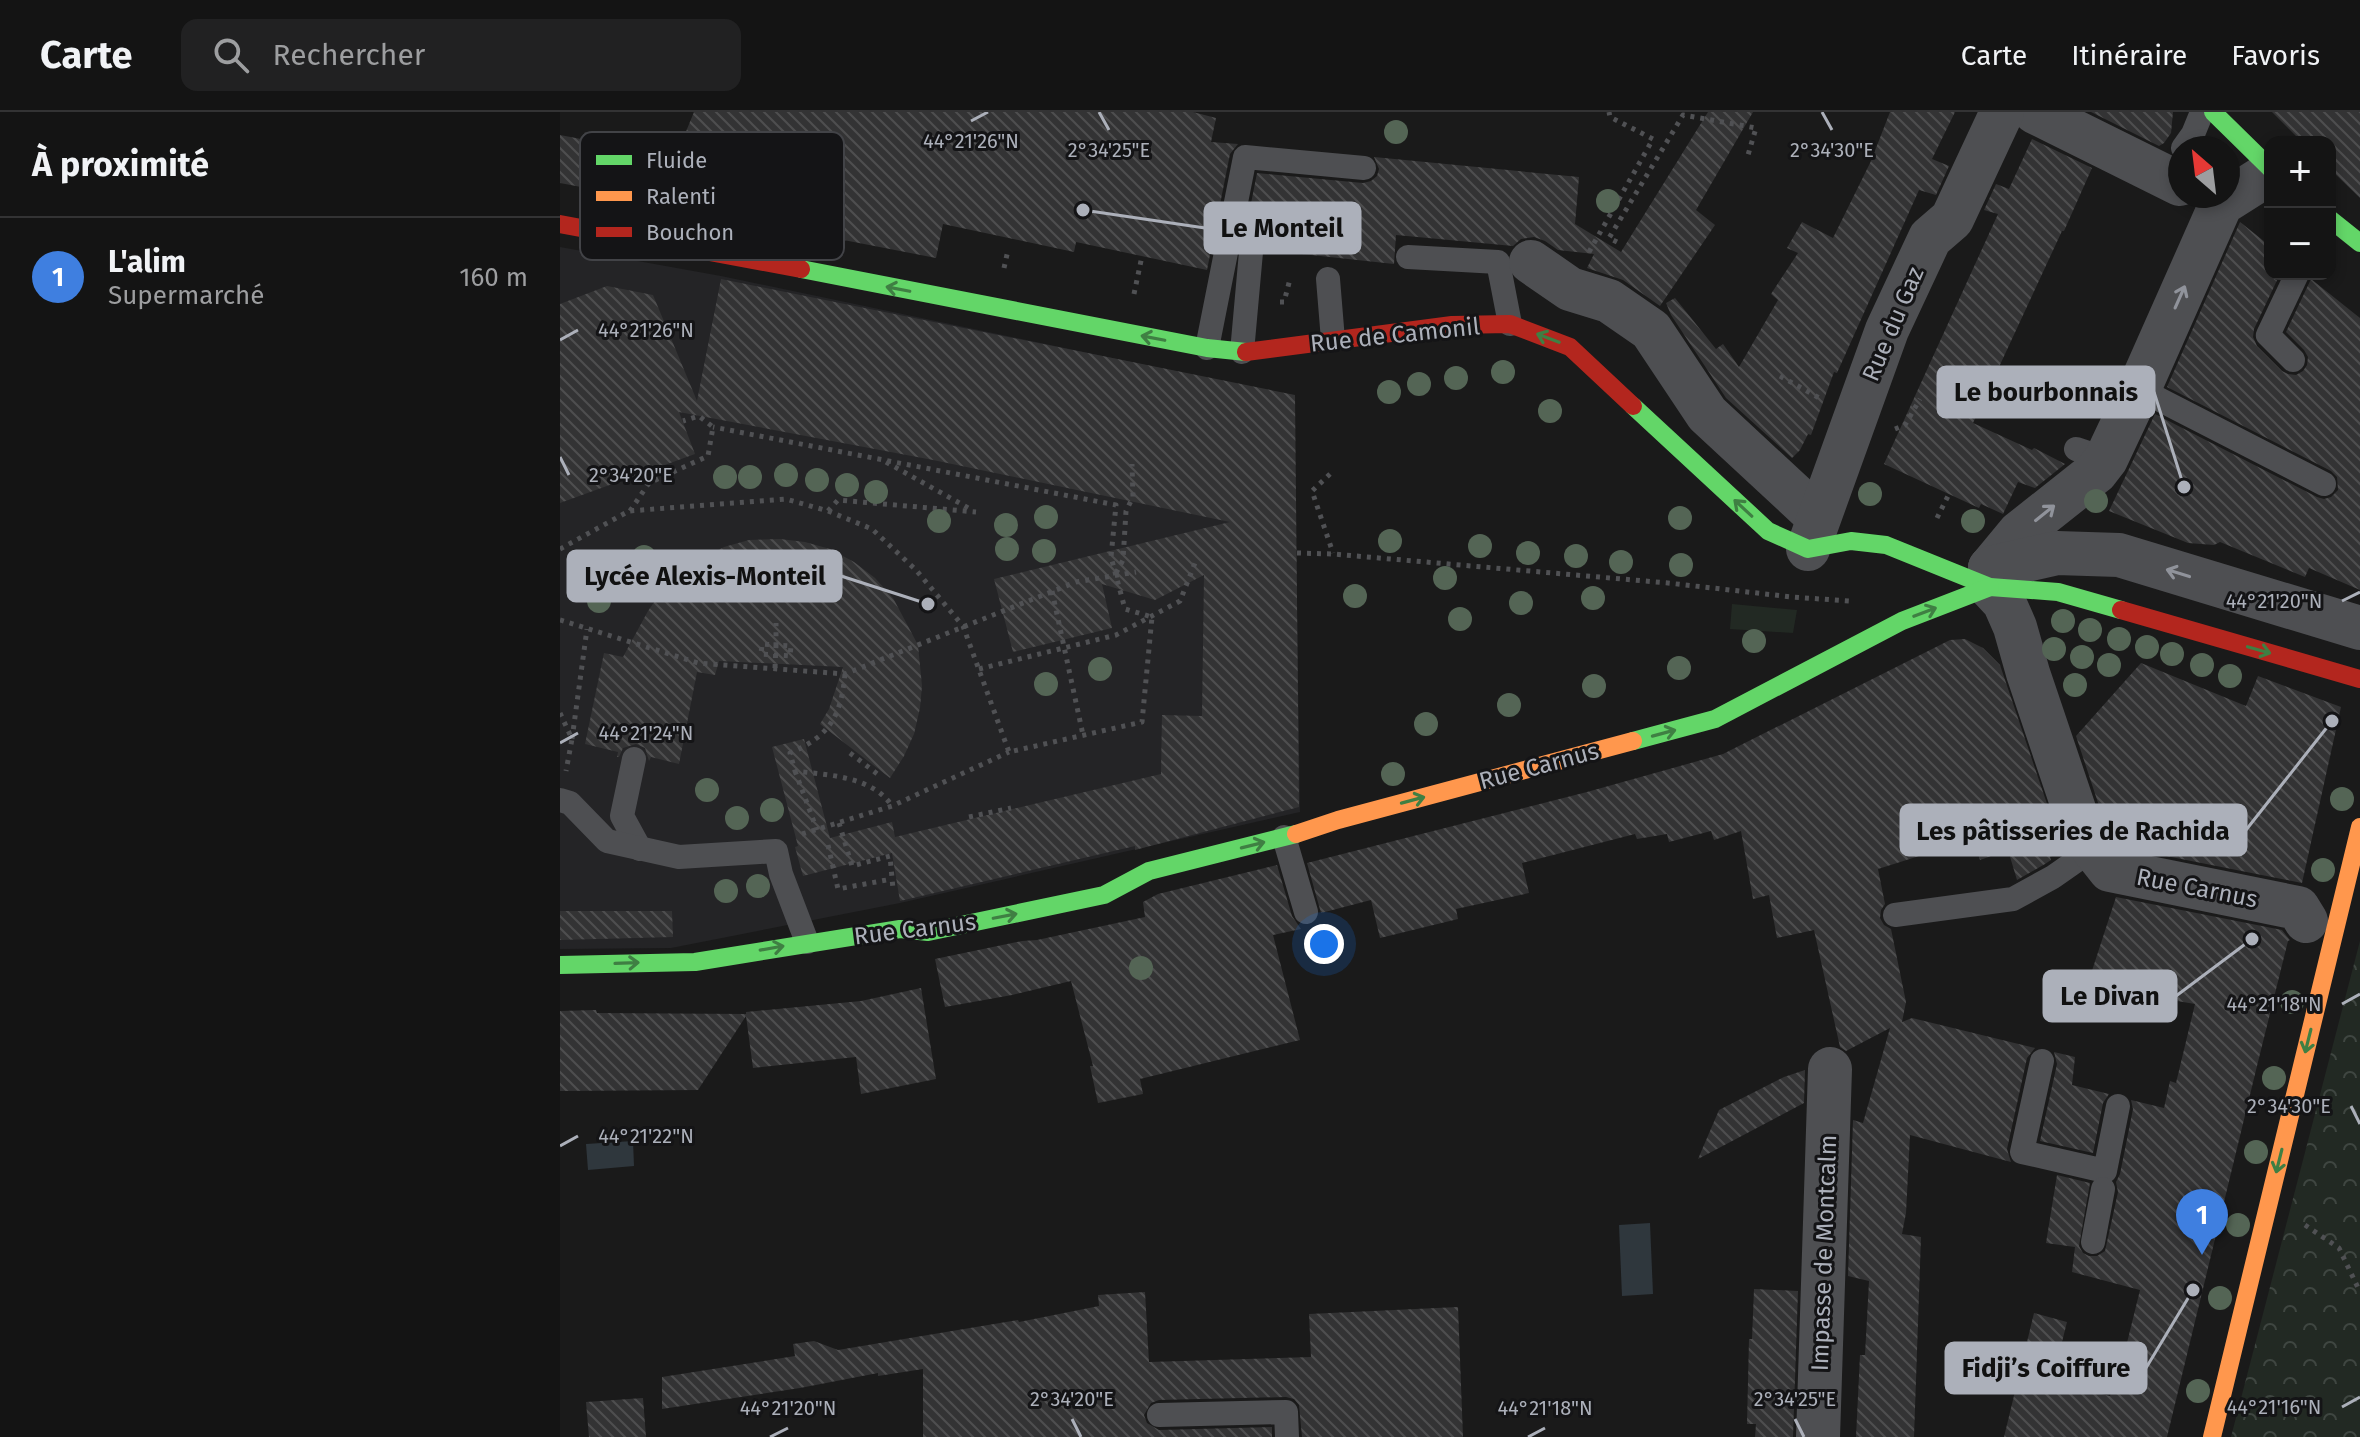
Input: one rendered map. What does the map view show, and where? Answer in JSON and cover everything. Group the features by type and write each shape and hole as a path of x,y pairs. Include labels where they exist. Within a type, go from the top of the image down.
{"street":[{"name":"Rue du Gaz","path":"1813,533 1887,330 1930,238 1952,219 2002,112"},
{"path":"2035,112 2168,161"},
{"path":"2213,112 2264,164"},
{"path":"2240,186 2264,173"},
{"path":"1990,577 2019,533 2096,472 2091,454 2139,389 2210,208"},
{"name":"Rue de Camonil","path":"560,224 580,228"},
{"path":"2336,227 2360,243"},
{"name":"Rue de Camonil","path":"748,260 1207,348 1242,352 1452,325 1510,324 1570,347 1768,531 1813,533"},
{"path":"1531,262 1570,289 1609,301 1651,330 1707,414 1813,533 1886,545 1990,577 2058,592 2360,679"},
{"path":"1990,577 2057,553 2119,555 2360,628"},
{"path":"1990,577 2015,627 2083,836 2101,859"},
{"name":"Rue Carnus","path":"560,965 695,962 900,929 928,932 1104,895 1149,871 1715,719 1990,577"},
{"path":"2212,1437 2336,913 2360,827"},
{"name":"Rue Carnus","path":"2101,859 2298,908 2336,913"},
{"name":"Impasse de Montcalm","path":"1818,1437 1830,1069"}],"lane":[{"path":"2192,136 2202,112"},
{"path":"1207,348 1245,157 1364,168"},
{"path":"1242,352 1251,252"},
{"path":"1408,257 1498,262 1510,324"},
{"path":"1328,279 1333,340"},
{"path":"2293,360 2268,335 2294,280"},
{"path":"2139,389 2324,484"},
{"path":"634,759 622,816 640,849"},
{"path":"563,805 607,841 640,849 679,857 776,851 781,874 807,942"},
{"path":"1284,837 1306,912"},
{"path":"1895,915 2013,899 2053,877 2101,859"},
{"path":"2042,1061 2022,1152 2105,1171 2118,1106"},
{"path":"2093,1242 2103,1189"},
{"path":"1159,1415 1286,1412 1287,1437"}],"path":[{"path":"1586,257 1653,139 1610,117 1609,112"},
{"path":"1617,242 1609,238 1683,115 1756,128 1748,155"},
{"path":"1133,297 1142,256"},
{"path":"1268,303 1284,302 1290,279"},
{"path":"1780,376 1812,394"},
{"path":"1906,408 1913,412"},
{"path":"683,421 699,416 713,427 1116,505 1111,557 1125,609 1152,617"},
{"path":"629,511 649,483 708,456 713,427"},
{"path":"828,511 838,500 976,512 880,458"},
{"path":"1116,574 1123,560 1126,511 1133,497 1132,464"},
{"path":"1330,474 1312,491 1333,554"},
{"path":"1937,518 1949,494"},
{"path":"560,549 629,511 786,499 828,511 872,529 916,570 963,626 1009,752"},
{"path":"1297,553 1852,601"},
{"path":"979,669 1116,635 1180,601 1195,563"},
{"path":"560,620 698,663 845,674 1076,582 1136,572"},
{"path":"1052,591 1083,735"},
{"path":"801,835 892,806 1009,752 1142,722 1152,617"},
{"path":"775,668 775,656 790,656 791,646 776,645 776,623"},
{"path":"568,763 587,629"},
{"path":"817,830 790,753 825,733 839,712 845,674"},
{"path":"560,713 572,739"},
{"path":"850,753 880,776"},
{"path":"795,771 847,778 884,794 892,806"},
{"path":"972,817 1011,808"},
{"path":"839,822 852,866 890,856 891,860"},
{"path":"828,845 838,889 892,879"},
{"path":"2294,1218 2339,1248 2359,1290"}],"shaded area":[{"path":"560,247 580,251 580,260 632,260 721,276 1294,396 1300,812 900,903 671,948 560,949"},
{"path":"633,1141 634,1166 588,1170 586,1144"},
{"path":"1650,1223 1653,1294 1622,1296 1619,1225"}],"green space":[{"path":"1732,604 1797,610 1793,633 1730,629"},
{"path":"2360,941 2360,1437 2231,1437"}],"building":[{"path":"694,112 1193,112 1216,118 1211,142 1238,144 1230,154 1207,270 1076,242 1074,252 943,224 936,258 844,240 844,132 686,132"},
{"path":"1708,112 1753,112 1696,210 1715,225 1660,306 1623,280 1587,268 1594,254 1558,250 1534,237 1521,239 1513,246 1396,235 1394,264 1265,250 1259,239 1244,239 1257,173 1363,183 1377,176 1379,169 1374,157 1579,177 1575,224 1621,252"},
{"path":"1890,112 1955,112 1932,159 1949,166 1936,195 1919,190 1837,373 1834,372 1811,435 1808,434 1792,458 1726,398 1666,303 1675,298 1716,349 1723,344 1739,367 1778,300 1771,294 1798,253 1787,248 1802,222 1833,238 1871,161"},
{"path":"2091,112 2173,112 2171,133 2159,146"},
{"path":"2272,112 2360,112 2360,198 2336,175 2336,136 2296,136"},
{"path":"560,135 580,139 580,187 560,183"},
{"path":"2032,139 2092,168 1973,423 2065,464 2035,488 2018,482 2003,514 1981,504 1979,508 1884,464 1998,214 1984,210 1996,184 2009,189"},
{"path":"2240,222 2264,241 2264,280 2277,280 2253,337 2257,346 2282,371 2296,375 2307,365 2308,357 2304,350 2286,332 2311,280 2360,318 2360,590 2309,568 2305,577 2220,542 2214,545 2188,543 2109,511 2155,414 2317,497 2331,497 2338,490 2337,477 2331,471 2167,387"},
{"path":"721,279 1295,395 1299,807 1135,850 1135,846 900,901 892,853 803,876 772,747 804,739 830,838 892,822 895,837 1161,774 1162,715 1202,716 1204,575 1155,600 1102,584 1112,628 1013,652 994,579 1230,522 933,460 679,412 695,454 560,503 560,304 607,286 653,295 697,401"},
{"path":"780,539 830,549 875,578 893,598 918,645 922,686 920,708 914,734 890,778 820,724 829,709 843,667 719,661 715,675 697,672 679,764 651,757 649,761 645,748 636,744 623,748 617,757 618,752 585,744 604,653 623,657 661,592 679,574 724,547 749,540"},
{"path":"1965,639 1983,648 2000,665 2063,851 2017,880 2008,850 1980,860 1973,839 1878,869 1885,904 1880,918 1891,929 1906,1002 1902,1022 1912,1018 2035,1048 2027,1058 2007,1149 2011,1162 1910,1135 1902,1234 1921,1237 1914,1437 1856,1437 1860,1355 1865,1355 1869,1281 1848,1276 1853,1120 1863,1123 1890,1028 1846,1051 1840,1047 1814,930 1777,938 1769,895 1753,899 1741,831 1714,840 1711,831 1669,842 1667,834 1637,839 1635,834 1522,863 1529,893 1456,909 1458,919 1380,938 1371,900 1321,913 1307,863 1723,754 1950,640"},
{"path":"2141,663 2246,706 2258,676 2341,707 2302,883 2131,849 2135,835 2118,840 2105,824 2076,736"},
{"path":"1277,865 1292,916 1301,929 1273,935 1300,1040 1140,1079 1143,1094 1098,1103 1090,1066 1093,1066 1071,981 945,1007 935,959 1145,917 1143,902 1158,894"},
{"path":"2116,897 2282,930 2290,940 2167,1437 2004,1437 2034,1313 2067,1322 2052,1382 2110,1396 2140,1290 2072,1272 2075,1247 2046,1243 2057,1175 2090,1183 2079,1246 2089,1256 2105,1251 2118,1192 2116,1182 2133,1109 2131,1100 2164,1108 2170,1081 2176,1083 2195,1004 2087,986"},
{"path":"560,911 672,911 673,937 560,940"},
{"path":"921,988 936,1079 861,1094 856,1057 753,1068 746,1016 698,1090 560,1091 560,1011 746,1014 861,1001"},
{"path":"2054,1052 2075,1057 2072,1085 2109,1094 2103,1103 2093,1153 2040,1141 2057,1064"},
{"path":"1805,1070 1804,1103 1698,1159 1719,1110 1784,1077"},
{"path":"1754,1289 1798,1291 1793,1437 1755,1437 1756,1424 1747,1424 1749,1339 1752,1339"},
{"path":"1145,1292 1149,1362 1311,1357 1309,1314 1458,1307 1463,1437 1302,1437 1299,1405 1294,1399 1286,1397 1159,1400 1151,1403 1144,1415 1147,1423 1159,1430 1272,1427 1272,1437 923,1437 923,1369 878,1376 878,1373 662,1409 662,1377 795,1356 793,1344 814,1341 838,1350 1019,1322 1099,1306 1098,1295"},
{"path":"643,1398 646,1437 589,1437 586,1402"}],"traffic: fast":[{"path":"2213,112 2264,162"},
{"path":"2336,224 2360,243"},
{"path":"801,269 1207,348 1246,352"},
{"path":"1633,406 1768,531 1808,549 1851,541 1886,545 1990,587 2058,592 2121,610"},
{"path":"1633,741 1715,719 1902,621 1990,587"},
{"path":"560,965 695,962 900,929 928,932 1104,895 1149,871 1296,834"}],"traffic: slow":[{"path":"1296,834 1633,741"},
{"path":"2212,1437 2360,827"}],"traffic: jam":[{"path":"560,224 580,228"},
{"path":"753,260 801,269"},
{"path":"1246,352 1452,325 1510,324 1570,347 1633,406"},
{"path":"2121,610 2360,679"}],"place":[{"name":"Le Monteil","path":"1083,210"},
{"name":"Le bourbonnais","path":"2184,487"},
{"name":"Lycée Alexis-Monteil","path":"928,604"},
{"name":"Les pâtisseries de Rachida","path":"2332,721"},
{"name":"Le Divan","path":"2252,939"},
{"name":"L'alim","path":"2202,1255"},
{"name":"Fidji’s Coiffure","path":"2193,1290"}]}
